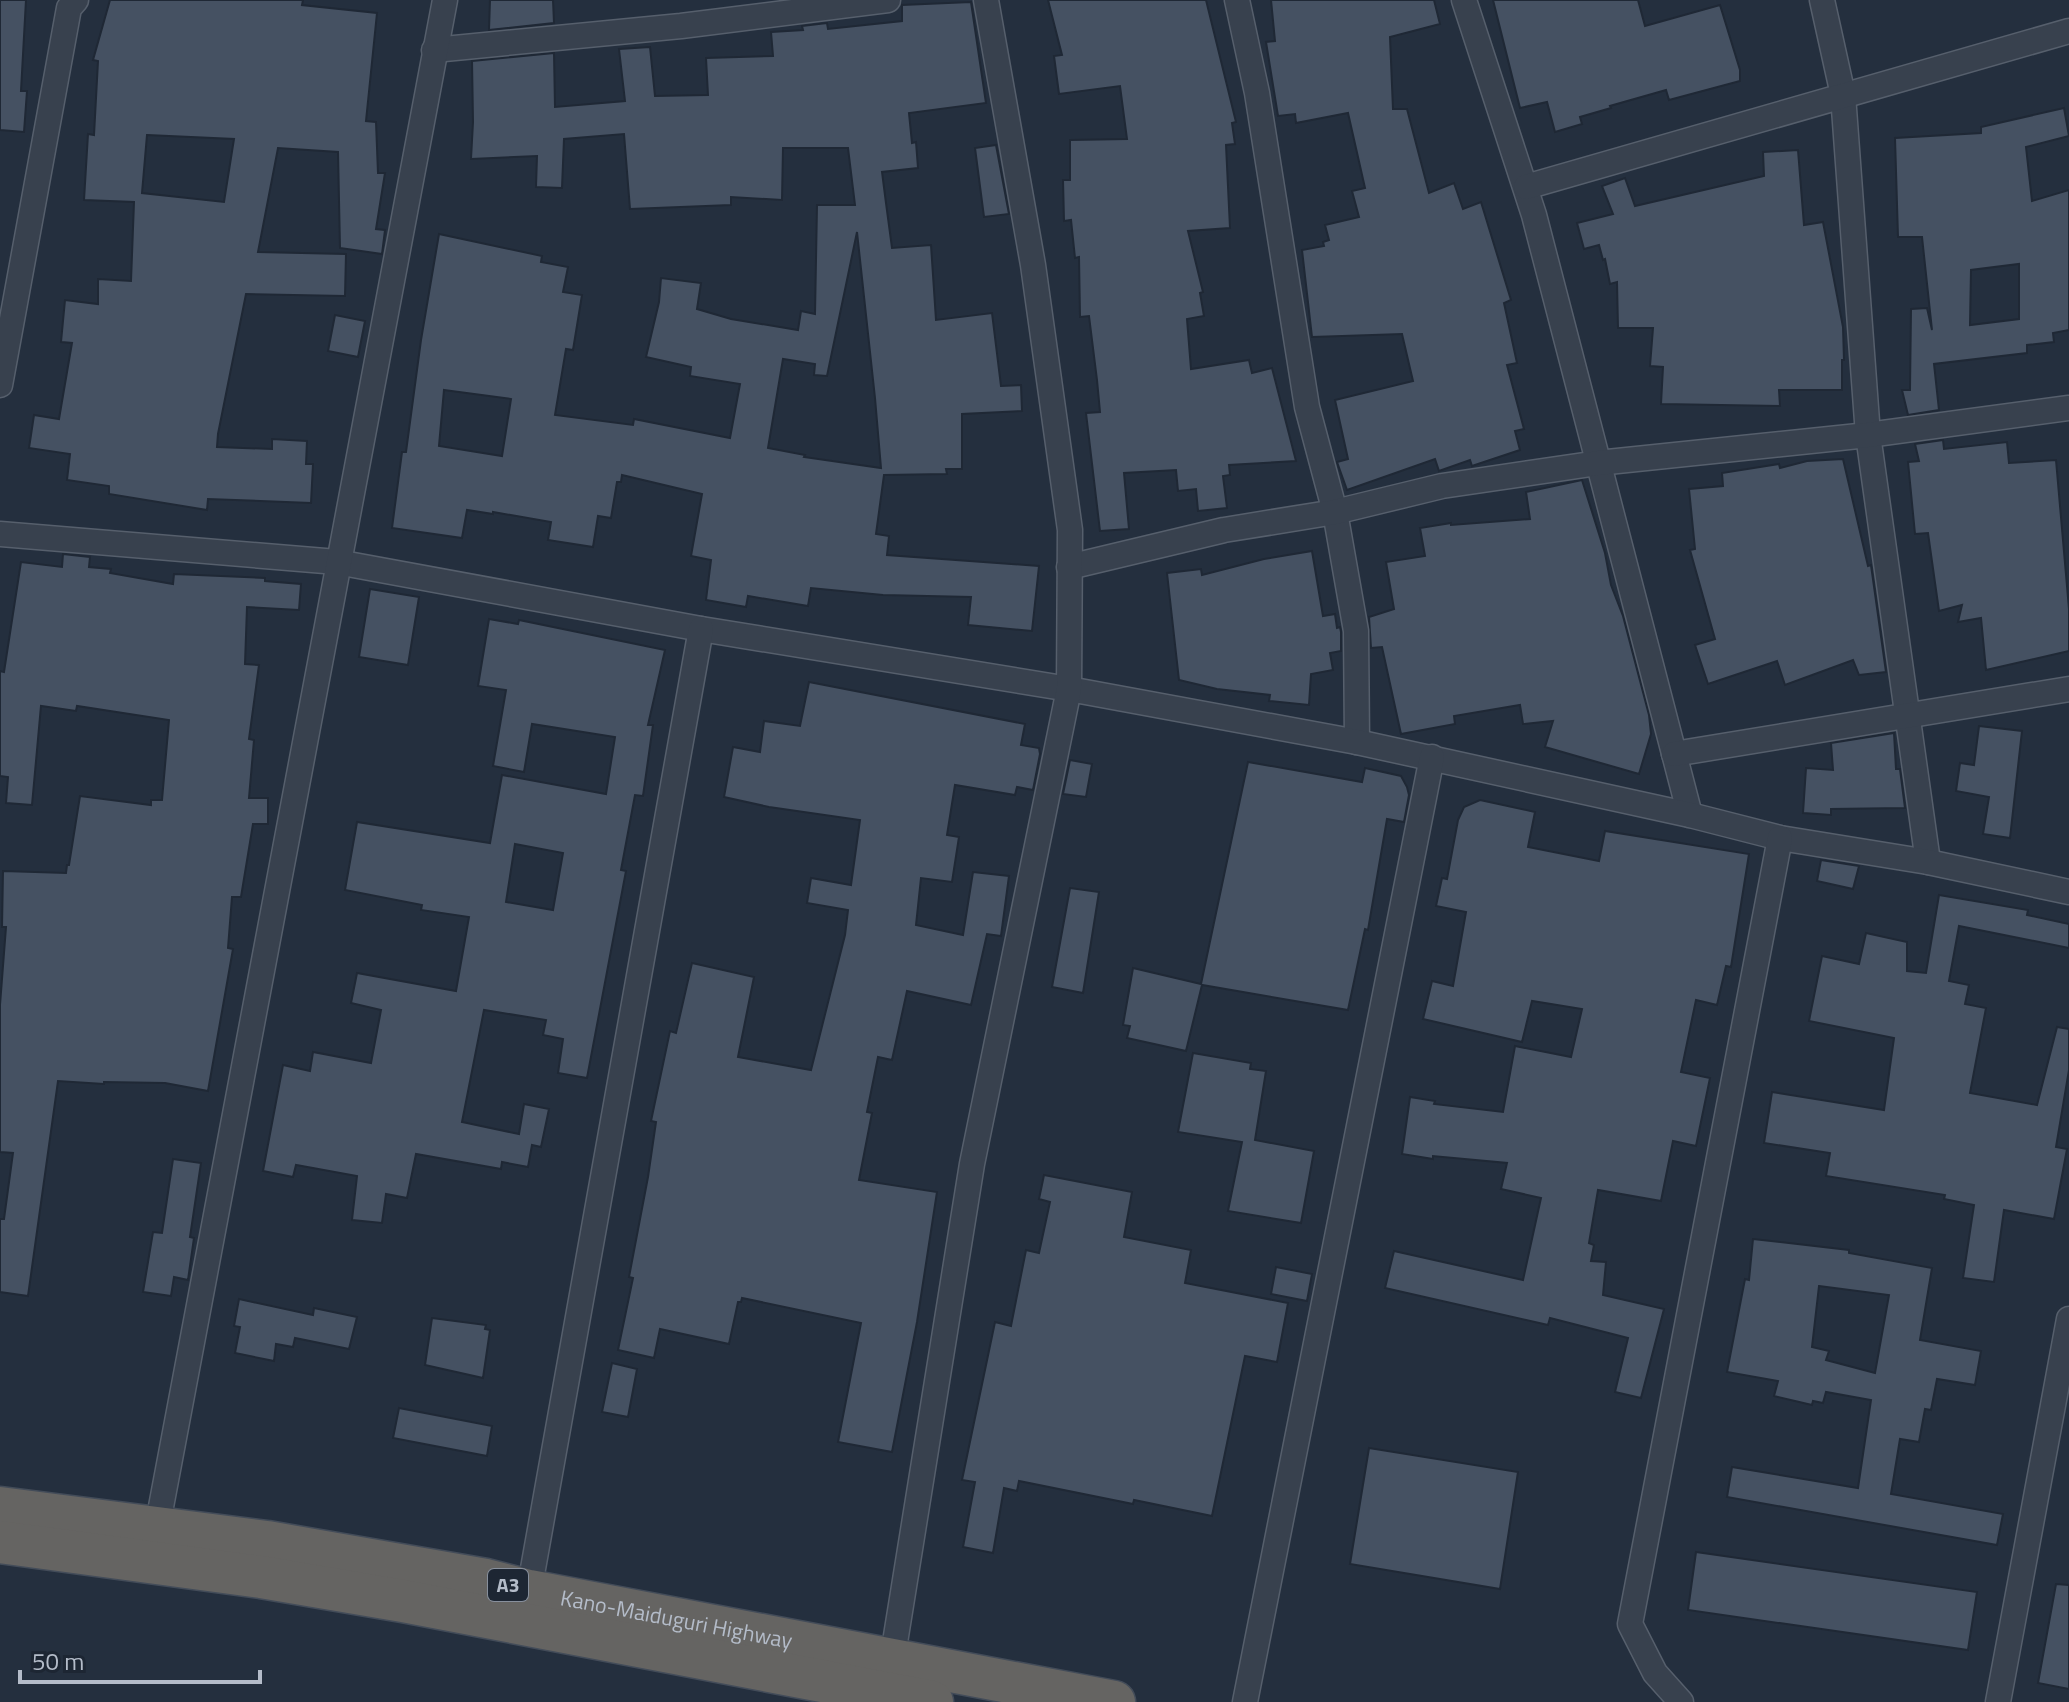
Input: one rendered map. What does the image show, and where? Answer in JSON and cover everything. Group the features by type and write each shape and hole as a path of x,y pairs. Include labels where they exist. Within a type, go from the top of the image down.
{"highway":[{"name":"Kano-Maiduguri Highway","path":"0,1508 283,1545 486,1580 892,1661 1011,1693 1114,1702"},
{"name":"Kano-Maiduguri Highway","path":"0,1542 388,1598 932,1702"}],"street":[{"path":"0,385 69,8 76,0"},
{"path":"157,1528 445,0"},
{"path":"434,50 681,26 888,0"},
{"path":"892,1661 972,1164 1069,689 1070,530 1033,265 986,0"},
{"path":"1237,0 1257,93 1307,407 1335,512 1356,631 1357,742"},
{"path":"1464,0 1526,187 1690,815"},
{"path":"1822,0 1843,95 1868,435 1928,862"},
{"path":"1526,187 2069,31"},
{"path":"1069,567 1224,530 1335,512 1442,486 1598,463 1868,435 2069,408"},
{"path":"0,534 337,562 701,629 1069,689 1357,742 1690,815 1780,838 1928,862 2069,892"},
{"path":"529,1591 701,629"},
{"path":"1674,754 2069,689"},
{"path":"1245,1702 1432,757"},
{"path":"1681,1702 1655,1673 1630,1624 1780,838"},
{"path":"1998,1702 2069,1319"}],"building":[{"path":"0,0 26,0 21,91 27,91 24,132 0,130"},
{"path":"110,0 303,0 302,5 377,13 366,121 376,122 378,173 385,173 376,229 385,230 382,254 340,248 338,152 278,148 258,252 346,254 345,296 246,294 218,434 217,447 272,449 272,439 307,441 306,464 313,464 311,503 208,499 207,510 109,494 109,486 67,480 70,454 29,448 34,415 59,419 72,343 61,342 65,300 98,304 98,279 131,281 134,202 84,200 88,134 94,135 98,61 93,60","holes":["147,135 234,139 224,202 142,193"]},
{"path":"490,0 553,0 554,23 489,30"},
{"path":"1048,0 1206,0 1236,122 1232,123 1235,144 1226,145 1230,228 1188,231 1203,292 1200,293 1204,316 1187,319 1191,369 1249,360 1252,373 1272,368 1296,461 1229,465 1230,475 1223,476 1227,508 1198,511 1196,489 1178,491 1176,470 1124,473 1129,529 1100,531 1086,413 1100,412 1097,380 1089,316 1080,317 1079,257 1075,258 1071,220 1064,221 1063,180 1070,180 1070,140 1127,139 1120,86 1059,94 1054,56 1062,55"},
{"path":"1271,0 1434,0 1440,24 1390,37 1393,109 1407,109 1429,193 1454,183 1463,209 1481,202 1511,300 1504,303 1517,363 1507,365 1524,429 1515,431 1520,450 1472,466 1470,460 1439,471 1435,459 1347,490 1337,462 1348,459 1335,400 1413,381 1402,334 1312,337 1302,250 1324,246 1323,242 1329,240 1325,225 1359,217 1352,191 1365,188 1348,113 1296,123 1295,114 1278,116 1266,42 1275,41"},
{"path":"1493,0 1638,0 1645,26 1720,5 1740,70 1740,81 1669,100 1666,90 1580,117 1582,124 1555,132 1547,102 1520,108"},
{"path":"971,2 986,103 909,113 918,168 882,172 892,248 931,245 936,320 992,313 1001,386 1021,385 1022,411 962,414 962,469 946,469 947,474 884,475 876,534 889,536 887,555 1039,566 1032,631 968,625 971,597 883,595 811,588 808,606 748,596 746,607 706,600 711,560 691,556 702,494 622,475 621,482 617,482 611,518 598,516 593,547 548,540 551,522 493,512 467,510 462,538 392,528 439,234 542,256 541,262 568,267 563,292 582,295 573,350 566,349 555,415 633,425 634,419 730,438 740,384 690,376 691,367 646,357 659,302 661,278 701,283 697,309 731,319 798,330 801,311 815,314 817,205 855,205 848,148 783,148 782,200 731,197 731,205 630,209 624,134 564,139 562,188 536,187 537,156 471,159 472,61 554,53 555,107 625,101 619,49 650,47 655,96 708,95 706,58 773,56 771,32 803,30 802,26 827,23 828,29 902,21 902,5","holes":["857,232 875,398 881,468 804,457 768,448 783,359 815,364 814,375 827,376","444,390 511,399 502,456 439,446"]},
{"path":"2064,108 2069,136 2026,147 2032,201 2069,190 2069,330 2053,333 2054,342 2027,345 2027,353 1934,364 1939,410 1908,415 1902,390 1910,390 1911,309 1927,308 1932,330 1922,237 1898,237 1895,138 1981,133 1981,127","holes":["2019,264 2019,319 1970,325 1971,270"]},
{"path":"996,145 1009,214 984,217 975,148"},
{"path":"1798,150 1804,225 1823,222 1843,327 1842,390 1779,390 1780,406 1661,404 1663,367 1650,366 1653,328 1618,328 1617,282 1610,284 1599,245 1584,249 1577,223 1613,214 1602,186 1625,178 1635,206 1764,176 1763,152"},
{"path":"335,315 365,321 358,357 328,351"},
{"path":"1943,440 1944,449 2007,442 2009,463 2056,460 2069,609 2069,651 1986,670 1981,618 1958,622 1962,605 1939,611 1928,533 1915,534 1908,462 1919,461 1915,444"},
{"path":"1843,459 1868,566 1871,565 1886,672 1859,675 1853,660 1785,685 1777,661 1708,684 1695,645 1715,639 1690,550 1695,549 1689,489 1723,486 1722,473"},
{"path":"1582,480 1649,715 1651,734 1639,774 1545,747 1553,721 1523,724 1520,705 1454,716 1455,724 1401,734 1382,647 1371,648 1369,617 1394,609 1386,562 1425,556 1420,528 1451,523 1530,519 1526,492"},
{"path":"1312,551 1323,616 1335,614 1337,628 1340,627 1341,632 1341,651 1330,653 1333,670 1311,674 1309,705 1269,701 1270,695 1217,689 1179,680 1167,573 1201,569 1202,575 1264,559"},
{"path":"63,554 90,557 89,567 111,569 110,573 173,584 174,574 265,578 265,581 301,584 299,610 247,607 245,664 259,665 249,739 254,740 249,798 268,798 268,824 253,824 241,897 232,897 228,948 233,949 208,1091 165,1083 58,1081 28,1296 0,1292 0,1219 4,1219 13,1153 0,1152 0,1005 6,927 2,927 3,871 66,873 80,796 151,805 151,800 162,800 169,720 77,706 76,711 41,706 32,805 6,803 8,777 0,776 0,671 4,672 21,562 62,567"},
{"path":"370,589 419,597 408,665 359,657"},
{"path":"489,619 518,624 519,620 665,650 648,725 653,725 643,796 635,795 621,870 626,871 587,1078 558,1073 563,1039 543,1035 546,1020 484,1010 462,1122 519,1134 524,1104 549,1109 541,1147 532,1145 528,1167 502,1162 501,1169 416,1154 407,1198 386,1194 382,1223 352,1220 357,1176 296,1165 293,1177 263,1171 283,1065 310,1071 313,1052 371,1063 381,1010 351,1003 357,973 456,991 469,917 421,910 422,905 345,890 357,822 490,843 502,775 606,794 615,737 532,724 524,772 493,766 506,690 478,686","holes":["515,844 563,853 553,910 506,902"]},
{"path":"809,682 1025,724 1021,745 1039,748 1040,754 1033,790 1017,787 1015,795 955,785 947,835 959,837 952,882 921,878 916,925 963,935 973,872 1009,876 1001,936 987,934 971,1005 907,991 892,1060 878,1057 867,1112 872,1113 859,1180 937,1192 917,1322 892,1452 838,1442 861,1323 742,1298 738,1302 729,1344 660,1329 654,1358 618,1350 633,1278 629,1277 656,1122 651,1121 670,1031 676,1033 692,963 754,977 738,1057 811,1070 845,935 848,910 807,903 811,878 851,885 860,820 724,797 733,747 760,752 764,721 800,726"},
{"path":"1979,726 2022,731 2010,838 1983,834 1989,797 1956,791 1960,763 1974,765"},
{"path":"1894,733 1896,769 1900,769 1905,808 1831,809 1831,815 1803,813 1806,768 1833,770 1831,743"},
{"path":"1070,760 1092,764 1086,797 1063,794"},
{"path":"1248,762 1362,782 1365,768 1401,776 1407,787 1409,795 1404,822 1387,819 1368,930 1365,929 1348,1010 1202,985 1186,1051 1127,1038 1130,1026 1123,1025 1133,968 1201,984"},
{"path":"1480,800 1535,812 1528,847 1599,861 1605,831 1749,854 1731,967 1726,966 1717,1005 1696,1000 1681,1072 1710,1078 1696,1146 1673,1141 1661,1201 1598,1190 1589,1243 1594,1245 1591,1261 1606,1262 1603,1295 1664,1309 1641,1398 1615,1392 1628,1338 1550,1318 1548,1325 1385,1288 1394,1251 1523,1280 1541,1198 1501,1189 1507,1163 1402,1154 1410,1097 1435,1101 1434,1104 1503,1112 1515,1046 1571,1057 1582,1009 1532,1001 1522,1042 1423,1019 1432,981 1453,986 1466,912 1436,906 1442,878 1447,879 1458,820 1464,807"},
{"path":"1821,860 1859,866 1853,889 1817,881"},
{"path":"1070,888 1099,892 1083,993 1052,987"},
{"path":"1939,895 2028,910 2027,915 2069,924 2069,948 1959,926 1949,981 1969,985 1965,1004 1986,1008 1970,1093 2037,1105 2057,1027 2069,1029 2069,1070 2056,1147 2067,1149 2054,1219 2004,1210 1994,1282 1963,1278 1974,1205 1944,1199 1945,1195 1826,1176 1830,1153 1764,1143 1772,1092 1884,1110 1894,1038 1809,1021 1822,956 1859,964 1866,933 1907,942 1907,971 1926,973"},
{"path":"1193,1053 1251,1063 1250,1069 1266,1071 1255,1140 1314,1151 1301,1223 1228,1211 1242,1142 1178,1132"},
{"path":"173,1159 201,1163 190,1237 194,1238 188,1280 174,1277 171,1296 143,1292 153,1232 162,1233"},
{"path":"1044,1175 1132,1192 1124,1237 1191,1250 1185,1283 1288,1303 1277,1362 1245,1356 1212,1516 1019,1481 1017,1491 1004,1488 993,1553 963,1547 975,1482 962,1480 995,1322 1011,1326 1026,1250 1039,1253 1050,1202 1039,1199"},
{"path":"1753,1239 1849,1250 1849,1253 1932,1268 1920,1340 1981,1351 1975,1385 1937,1379 1931,1410 1925,1409 1919,1442 1900,1439 1891,1494 2003,1514 1997,1545 1727,1497 1732,1467 1858,1488 1871,1400 1826,1392 1823,1403 1813,1401 1812,1405 1774,1396 1778,1381 1727,1372 1745,1279 1749,1280","holes":["1819,1286 1889,1295 1875,1373 1826,1360 1829,1351 1812,1347"]},
{"path":"1276,1267 1312,1274 1307,1301 1271,1294"},
{"path":"239,1299 313,1315 314,1308 357,1317 349,1349 295,1338 293,1347 276,1344 274,1361 235,1353 240,1327 234,1326"},
{"path":"432,1318 486,1325 485,1329 490,1330 483,1378 425,1365"},
{"path":"612,1363 637,1369 628,1417 602,1412"},
{"path":"399,1408 492,1426 487,1456 393,1438"},
{"path":"1369,1448 1518,1472 1500,1589 1350,1564"},
{"path":"1696,1552 1977,1592 1968,1650 1688,1610"},
{"path":"2056,1584 2069,1585 2069,1689 2038,1683"}]}
